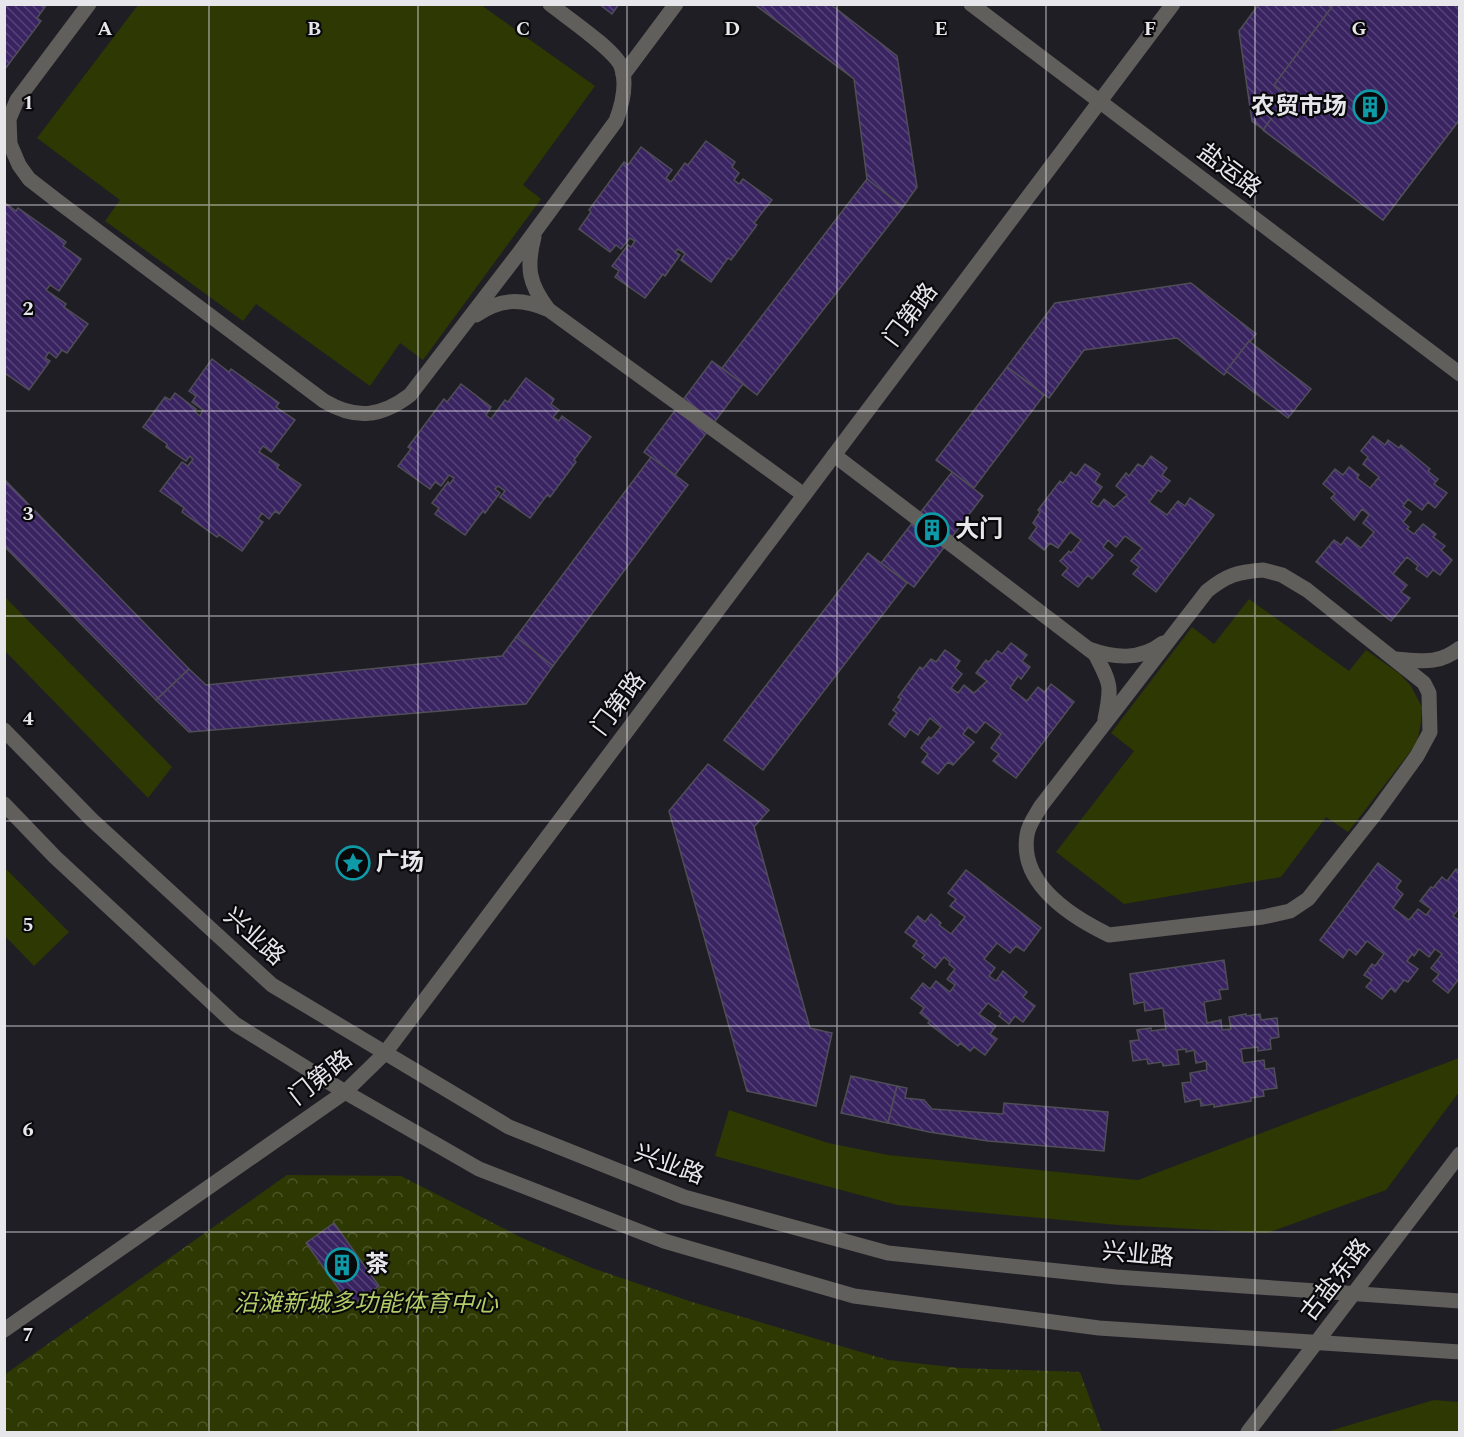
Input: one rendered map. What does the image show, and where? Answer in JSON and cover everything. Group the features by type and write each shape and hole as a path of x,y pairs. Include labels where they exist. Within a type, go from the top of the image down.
{"street":[{"path":"89,4 17,100 9,120 10,144 19,165 29,179 324,401 338,410 366,414 395,406 410,395 616,121 622,102 621,64 602,45 550,4"},
{"path":"622,75 676,4"},
{"name":"盐运路","path":"971,4 1460,374"},
{"name":"门第路","path":"4,1330 345,1092 385,1053 1173,4"},
{"path":"535,231 528,268 538,296 549,310"},
{"path":"466,322 490,306 508,301 537,304 549,310 804,495"},
{"path":"834,455 1095,654 1109,680 1110,698 1104,725"},
{"path":"1263,570 1282,575 1307,590 1424,683 1429,693 1430,732 1417,756 1329,874 1308,899 1290,911 1263,917 1109,935 1088,925 1060,905 1038,884 1026,852 1027,833 1041,806 1172,636 1207,591 1223,578 1244,571 1263,570"},
{"path":"1087,648 1117,657 1132,656 1144,654 1172,636"},
{"path":"1395,659 1423,661 1446,658 1460,648"},
{"name":"兴业路","path":"4,730 92,820 272,985 509,1127 684,1197 888,1253 1116,1277 1460,1301"},
{"path":"4,804 55,857 235,1024 345,1092 479,1170 664,1241 854,1296 1099,1328 1460,1352"},
{"name":"古盐东路","path":"1248,1432 1460,1154"}],"green space":[{"path":"138,5 481,5 595,86 523,185 541,199 423,360 400,343 370,386 256,304 243,321 105,221 120,200 37,138"},
{"path":"4,596 172,767 148,798 5,651"},
{"path":"1249,599 1349,671 1366,650 1400,674 1411,686 1422,707 1417,743 1348,832 1326,817 1281,877 1124,904 1056,852 1134,751 1111,733 1192,627 1214,644"},
{"path":"5,868 69,932 34,966 5,936"},
{"path":"1459,1058 1459,1092 1386,1190 1267,1233 1118,1225 897,1205 715,1156 729,1110 828,1143 888,1155 1138,1180"},
{"name":"沿滩新城多功能体育中心","path":"287,1175 401,1176 520,1237 592,1268 692,1302 888,1360 960,1368 1080,1372 1102,1432 5,1432 4,1375"},
{"path":"1434,1400 1459,1402 1459,1432 1326,1432"}],"building":[{"path":"4,4 47,4 37,18 41,21 5,69"},
{"path":"599,4 619,4 612,14"},
{"path":"754,4 830,4 897,56 917,187 903,207 867,179 854,79"},
{"name":"农贸市场","path":"1259,4 1460,4 1460,119 1383,220 1252,121 1239,31"},
{"name":"农贸市场","path":"1334,4 1460,4 1460,119 1383,220 1263,130 1288,95 1274,85"},
{"path":"706,141 735,162 732,167 739,173 734,180 739,184 743,179 772,200 754,223 757,225 731,260 728,258 711,282 681,260 685,254 678,249 675,252 680,255 645,298 615,277 619,271 612,266 628,245 631,247 635,241 630,238 621,249 616,245 610,252 579,229 591,212 589,210 624,162 628,165 641,147 672,170 666,178 671,182 685,163 688,165"},
{"path":"867,179 903,207 757,395 722,368"},
{"path":"4,202 16,211 18,208 66,242 63,246 81,259 59,291 50,285 46,290 66,304 64,307 88,324 67,353 62,350 56,358 49,352 45,358 50,361 29,390 6,374 4,376"},
{"path":"1191,283 1256,334 1224,375 1177,338 1084,350 1049,398 1007,367 1055,303"},
{"path":"1249,341 1311,389 1288,418 1226,371"},
{"path":"212,359 229,372 231,369 279,403 276,407 295,420 271,452 263,446 259,452 279,465 277,468 301,485 279,514 275,511 269,519 262,513 258,519 263,522 242,551 219,535 217,537 182,512 184,508 160,491 182,462 188,466 193,459 190,456 186,461 143,427 165,397 170,400 175,393 196,409 194,411 200,416 203,410 192,402 196,396 189,391"},
{"path":"712,361 743,384 675,475 644,452"},
{"path":"1007,367 1044,395 974,488 936,460"},
{"path":"526,378 554,399 551,404 559,410 553,417 559,421 562,416 591,437 550,497 547,495 530,518 500,497 505,491 498,486 495,489 500,493 465,535 435,514 439,508 432,503 448,482 450,484 454,478 449,475 441,486 435,482 430,489 398,466 411,449 408,447 444,399 447,402 461,384 491,407 486,415 491,419 505,400 508,402"},
{"path":"1373,436 1385,445 1388,440 1399,448 1401,445 1430,469 1428,471 1438,479 1434,484 1447,493 1435,508 1428,502 1422,510 1408,499 1403,506 1411,512 1403,522 1409,527 1407,529 1414,534 1423,524 1436,534 1433,537 1445,546 1441,550 1452,560 1440,575 1433,570 1427,577 1416,569 1418,566 1407,557 1393,574 1407,585 1401,592 1410,598 1391,621 1316,562 1334,540 1341,545 1347,537 1361,548 1374,532 1363,523 1369,515 1362,509 1354,520 1331,498 1335,494 1323,484 1335,469 1343,475 1349,467 1359,475 1357,478 1370,488 1379,477 1363,464 1368,457 1361,451"},
{"path":"1151,456 1167,468 1162,475 1170,481 1161,492 1158,490 1149,502 1167,515 1178,501 1185,506 1190,498 1214,515 1156,592 1133,574 1139,567 1131,561 1142,548 1125,536 1116,547 1108,540 1103,547 1113,555 1092,579 1088,575 1078,587 1062,575 1068,568 1060,561 1069,551 1071,553 1081,540 1070,532 1058,548 1050,543 1044,550 1029,538 1037,527 1033,523 1040,512 1038,510 1060,481 1063,483 1071,472 1076,476 1085,464 1100,474 1095,482 1102,487 1091,502 1098,507 1104,499 1114,507 1127,495 1116,486 1126,473 1129,476 1138,464 1143,467"},
{"path":"651,457 688,485 553,666 516,637"},
{"name":"大门","path":"952,472 983,496 914,587 881,563"},
{"path":"4,479 189,669 156,700 4,546"},
{"path":"868,553 907,583 763,770 724,740"},
{"path":"516,637 553,666 526,704 189,732 156,700 189,669 206,685 502,656"},
{"path":"1011,643 1027,655 1022,661 1030,667 1021,679 1018,676 1010,688 1027,701 1038,687 1045,692 1051,684 1074,702 1016,778 993,761 999,754 991,748 1001,734 985,722 976,733 968,727 963,734 974,742 953,765 948,762 938,774 922,762 928,754 921,748 941,727 930,718 918,735 910,729 905,737 889,724 897,713 893,710 901,699 898,697 920,667 923,669 931,659 936,662 945,650 960,661 955,668 962,674 951,688 958,693 964,685 974,693 987,681 976,673 986,660 989,662 998,651 1002,654"},
{"path":"708,764 769,810 754,827 810,1028 832,1033 816,1106 747,1091 669,811"},
{"path":"1378,863 1401,881 1396,888 1403,894 1393,908 1409,920 1418,909 1426,915 1431,909 1420,901 1431,887 1433,888 1442,877 1447,881 1456,869 1460,871 1460,907 1453,916 1460,921 1460,982 1458,980 1448,993 1433,981 1439,974 1431,968 1442,954 1435,949 1429,957 1419,949 1414,956 1412,954 1407,961 1418,969 1408,982 1404,980 1395,992 1391,988 1382,999 1366,987 1372,980 1364,975 1384,954 1367,941 1356,955 1349,949 1343,958 1320,940"},
{"path":"966,870 1041,928 1024,951 1016,946 1010,953 997,943 984,959 995,968 989,976 996,981 1003,971 1027,992 1023,997 1035,1006 1023,1022 1015,1016 1009,1024 999,1016 1001,1013 988,1003 979,1014 996,1026 990,1034 997,1039 985,1055 974,1047 970,1051 960,1043 958,1046 928,1023 930,1021 920,1013 924,1008 911,998 923,983 930,989 936,981 950,992 955,985 947,979 955,969 949,964 950,962 944,957 935,968 922,958 925,955 913,946 917,941 905,932 918,916 925,922 931,914 941,923 939,925 951,934 965,917 950,906 956,899 948,893"},
{"path":"1224,960 1228,989 1219,990 1221,999 1204,1002 1207,1023 1221,1020 1222,1030 1231,1029 1229,1017 1260,1014 1261,1020 1277,1018 1279,1037 1270,1039 1271,1049 1258,1051 1258,1047 1241,1049 1243,1063 1264,1060 1265,1069 1274,1068 1277,1088 1263,1090 1264,1096 1251,1098 1251,1101 1214,1107 1214,1104 1201,1106 1200,1099 1185,1102 1182,1083 1191,1082 1190,1073 1207,1070 1206,1061 1196,1063 1194,1050 1186,1052 1186,1049 1177,1050 1179,1064 1163,1066 1162,1062 1148,1064 1147,1059 1133,1061 1130,1041 1139,1040 1137,1030 1166,1029 1163,1008 1145,1011 1144,1002 1134,1004 1130,974"},
{"path":"851,1076 897,1086 888,1123 841,1113"},
{"path":"897,1086 907,1088 905,1098 924,1100 932,1109 1003,1114 1004,1103 1108,1112 1104,1151 988,1141 888,1123"},
{"name":"茶","path":"334,1223 379,1286 351,1306 306,1243"}],"place":[{"name":"农贸市场","path":"1370,107"},
{"name":"大门","path":"932,530"},
{"name":"广场","path":"353,863"},
{"name":"茶","path":"342,1265"}]}
